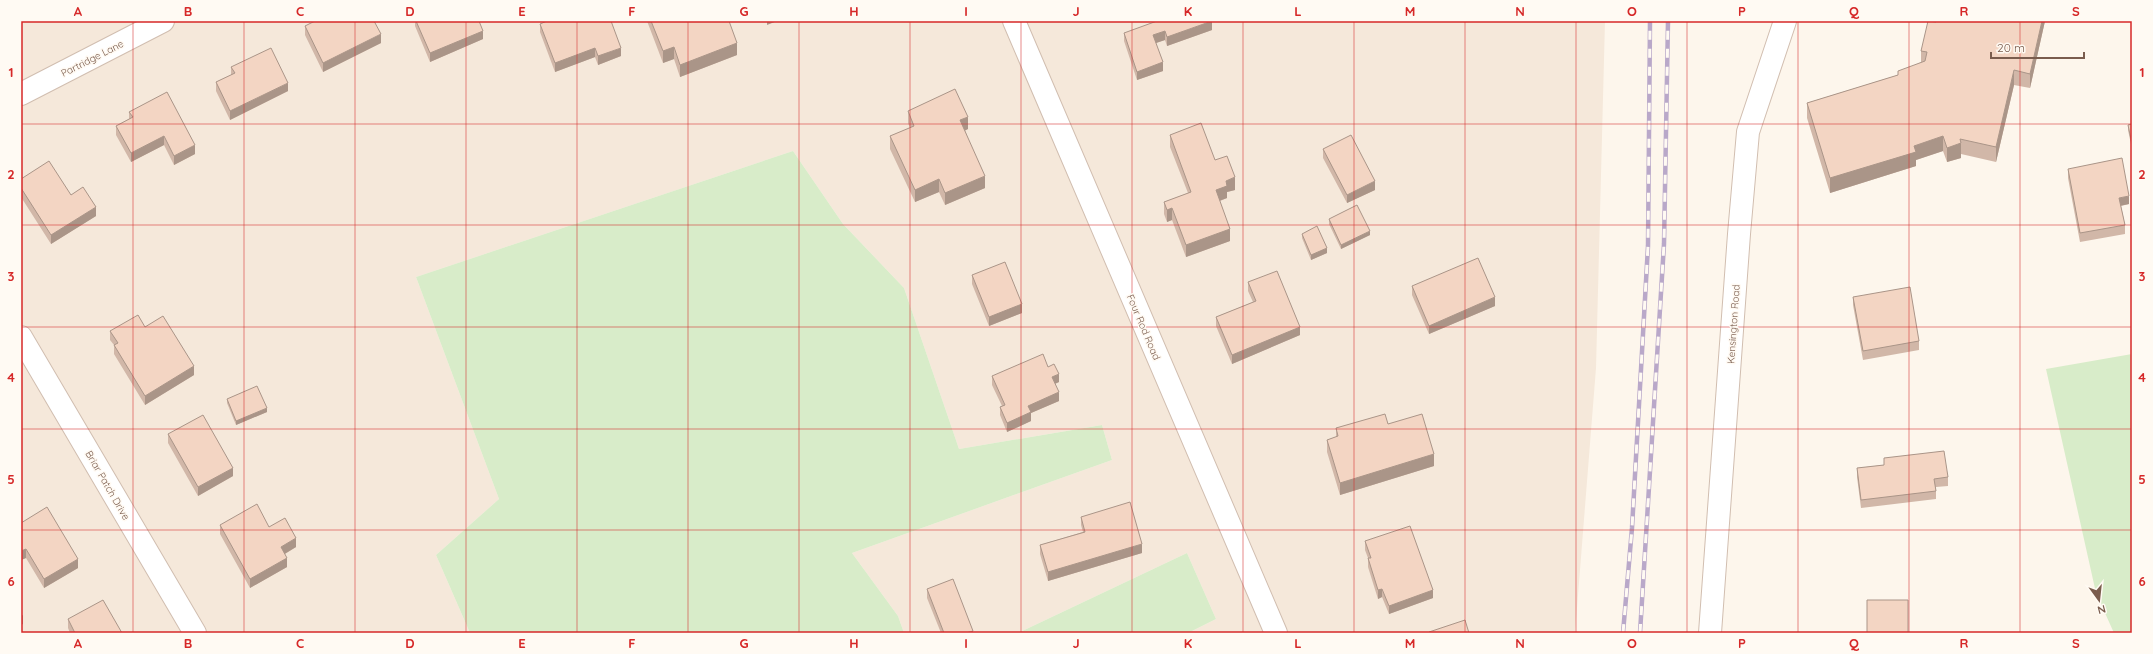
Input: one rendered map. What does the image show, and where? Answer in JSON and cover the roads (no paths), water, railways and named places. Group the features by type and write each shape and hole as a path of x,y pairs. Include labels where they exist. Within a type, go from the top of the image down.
{"street":[{"name":"Partridge Lane","path":"21,94 163,21"},
{"name":"Four Rod Road","path":"1014,21 1276,633"},
{"name":"Kensington Road","path":"1710,633 1739,234 1748,132 1786,21"},
{"name":"Briar Patch Drive","path":"21,337 195,633"}],"railway":[{"path":"1623,633 1632,528 1648,246 1650,21"},
{"path":"1640,633 1664,244 1668,21"}]}
